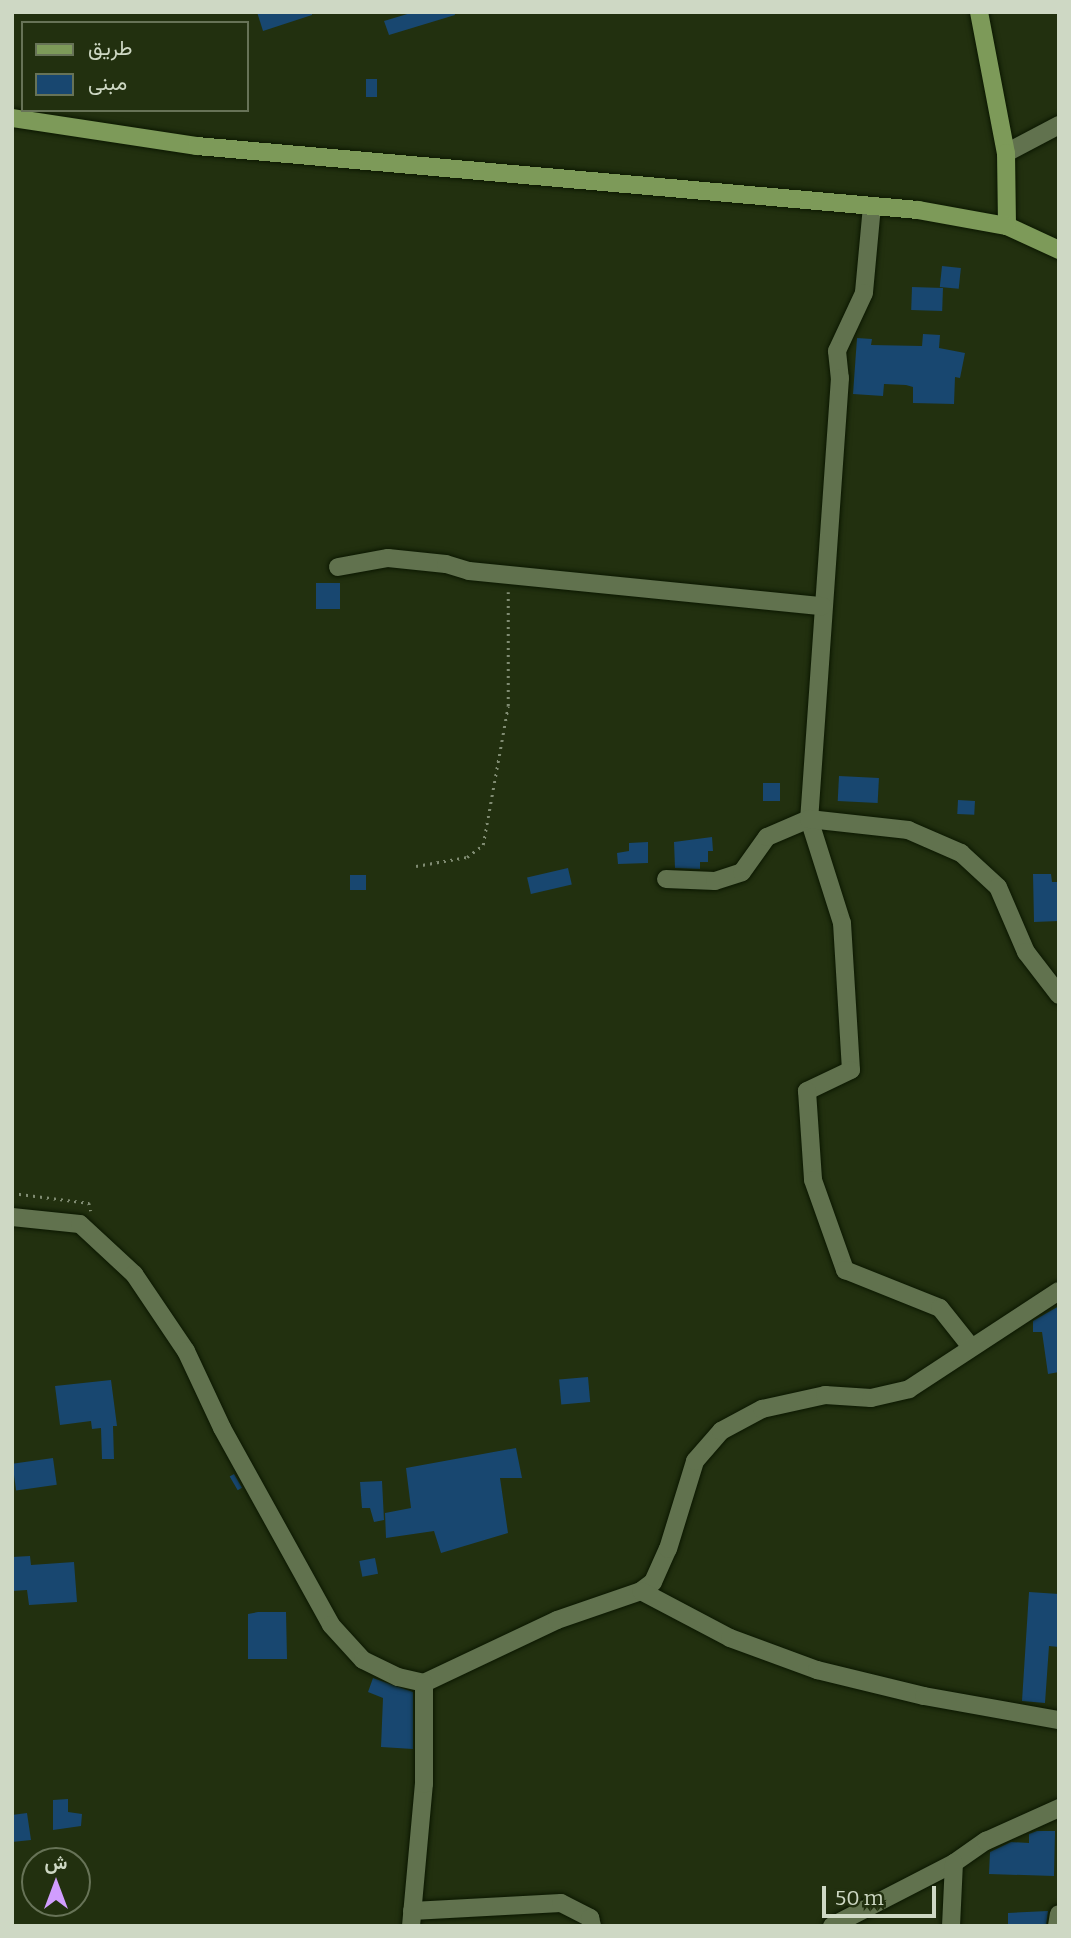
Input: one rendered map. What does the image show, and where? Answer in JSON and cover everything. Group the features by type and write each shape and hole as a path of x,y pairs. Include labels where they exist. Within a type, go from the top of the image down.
{"main road":[{"path":"979,12 1006,153 1007,226"},
{"path":"12,118 197,146 356,163 964,216 1007,226 1059,250"}],"street":[{"path":"1006,153 1059,125"},
{"path":"872,206 864,293 837,351 838,416 822,606 809,820 842,923 851,1070 807,1091 813,1180 845,1270 940,1308 971,1347"},
{"path":"338,567 388,558 508,574 822,606"},
{"path":"666,879 715,881 742,872 767,838 809,820 908,831 961,853 998,887 1026,952 1059,995"},
{"path":"12,1217 80,1224 105,1242 134,1274 186,1351 222,1428 331,1625 363,1660 398,1677 424,1683 557,1620 641,1591 653,1582 668,1549 695,1461 721,1431 775,1406 825,1395 871,1398 909,1388 1059,1291"},
{"path":"641,1591 730,1638 817,1670 924,1696 1059,1720"},
{"path":"424,1683 424,1784 411,1918 561,1903 590,1918 592,1926"},
{"path":"832,1926 861,1919 986,1841 1059,1808"},
{"path":"951,1926 954,1863"},
{"path":"1057,1926 1059,1914"}],"path":[{"path":"416,866 467,857 483,845 508,706 508,574"},
{"path":"12,1193 89,1203 93,1209 80,1224"}],"building":[{"path":"257,12 312,12 312,15 263,31"},
{"path":"414,12 454,12 455,15 389,35 384,21"},
{"path":"366,79 377,79 377,97 366,97"},
{"path":"942,266 961,268 959,289 940,287"},
{"path":"912,287 943,288 942,311 911,310"},
{"path":"923,334 940,335 939,348 965,353 960,378 955,377 954,404 913,403 913,387 906,385 884,384 883,396 853,394 857,338 872,339 871,345 922,346"},
{"path":"316,583 340,583 340,609 316,609"},
{"path":"839,776 879,778 878,803 838,801"},
{"path":"763,783 780,783 780,801 763,801"},
{"path":"958,800 975,801 974,815 957,814"},
{"path":"712,837 713,851 708,851 708,862 700,862 700,869 675,868 674,842"},
{"path":"648,842 648,863 618,864 617,853 629,851 629,843"},
{"path":"568,868 572,885 531,894 527,877"},
{"path":"1033,874 1051,874 1052,882 1059,882 1059,921 1034,922"},
{"path":"350,875 366,875 366,890 350,890"},
{"path":"1059,1306 1059,1372 1048,1374 1042,1332 1033,1332 1033,1321"},
{"path":"588,1377 590,1402 561,1404 559,1380"},
{"path":"111,1380 117,1426 113,1426 114,1459 102,1459 101,1428 92,1429 91,1421 60,1425 55,1386"},
{"path":"516,1448 522,1478 500,1478 508,1533 441,1553 434,1531 386,1538 385,1513 411,1508 406,1468"},
{"path":"53,1458 57,1485 16,1490 12,1464"},
{"path":"234,1474 242,1488 238,1490 230,1476"},
{"path":"382,1481 384,1520 374,1522 370,1508 362,1508 360,1482"},
{"path":"30,1556 31,1565 74,1562 77,1602 29,1605 27,1590 12,1591 12,1557"},
{"path":"375,1558 378,1574 362,1577 359,1561"},
{"path":"1029,1592 1059,1594 1059,1647 1049,1646 1045,1703 1022,1701"},
{"path":"286,1612 287,1659 248,1659 248,1614"},
{"path":"373,1678 413,1692 413,1749 381,1747 383,1698 368,1692"},
{"path":"68,1799 68,1812 82,1814 81,1826 53,1830 53,1800"},
{"path":"27,1813 31,1840 12,1842 12,1815"},
{"path":"1055,1831 1054,1876 989,1874 990,1852 1011,1842 1029,1843 1029,1834"},
{"path":"1048,1911 1046,1926 1008,1926 1008,1913"}]}
